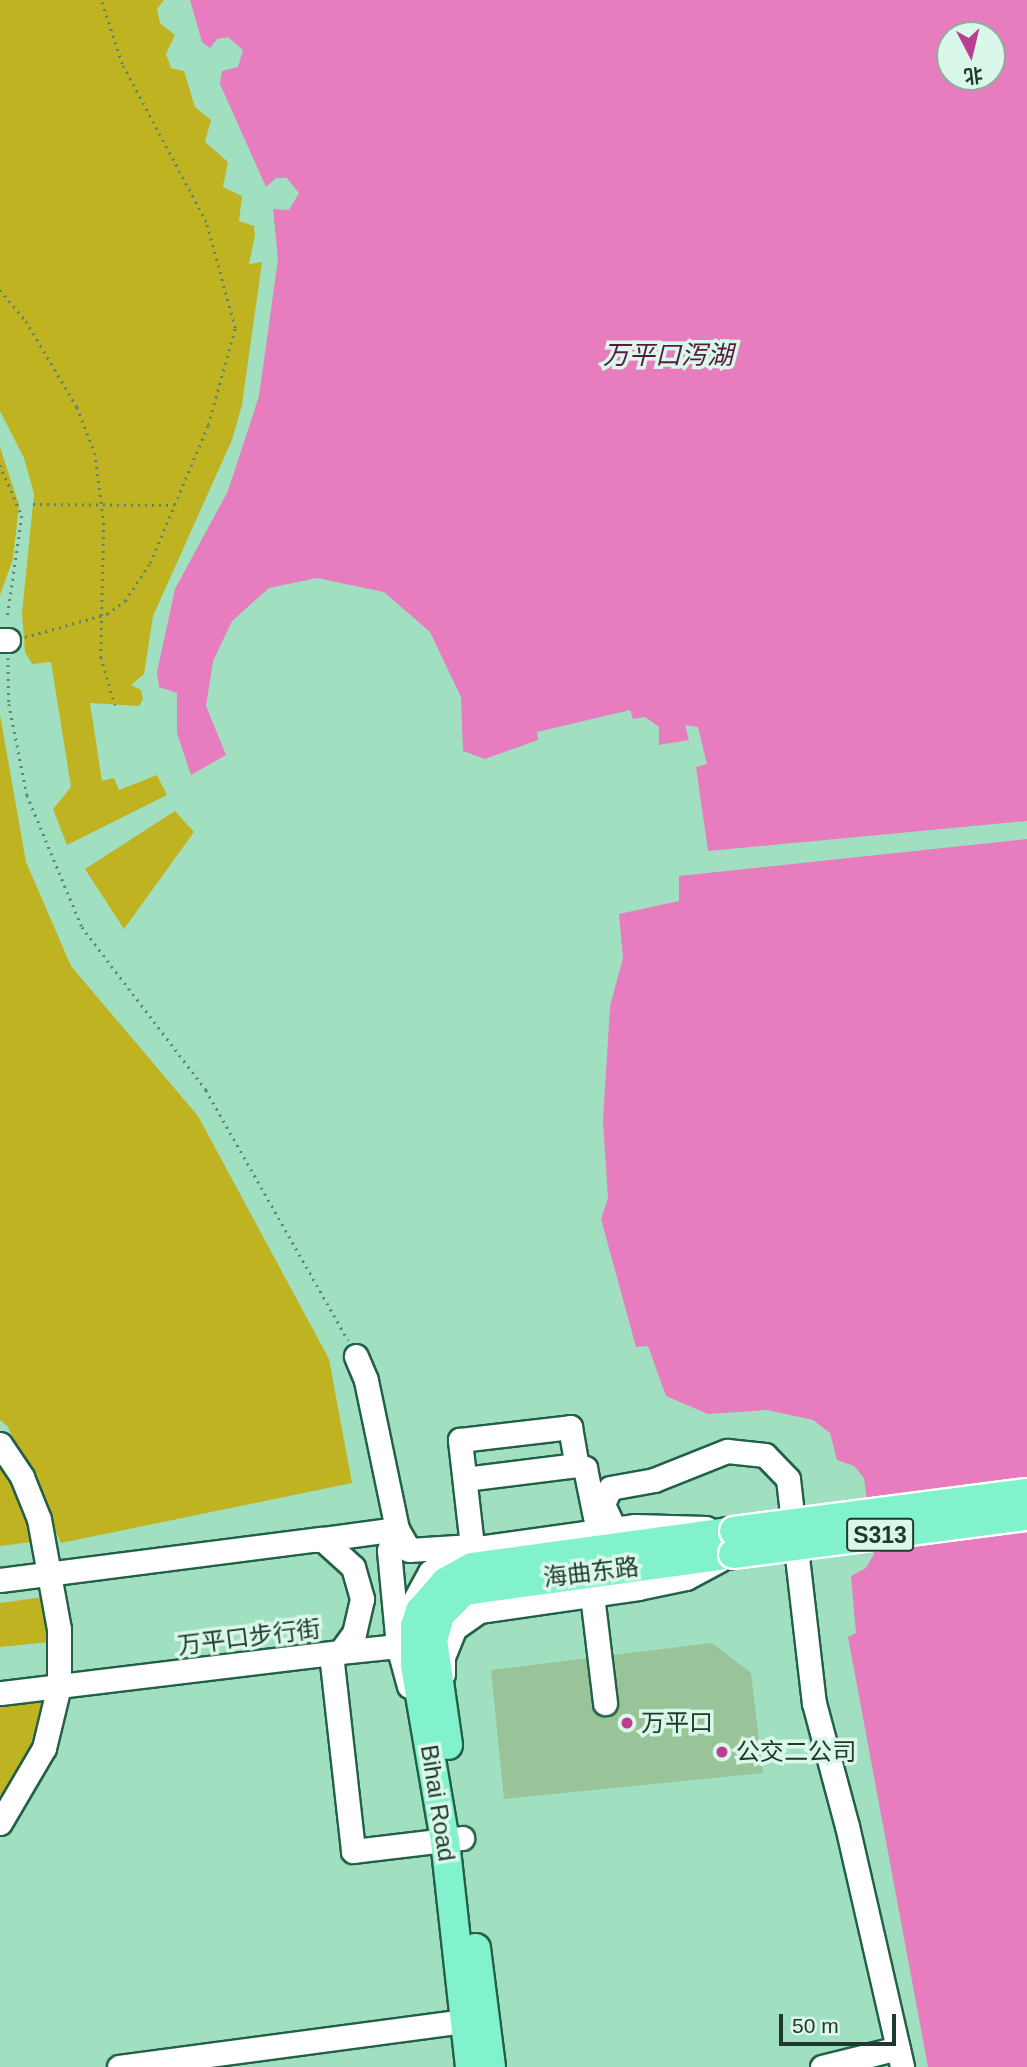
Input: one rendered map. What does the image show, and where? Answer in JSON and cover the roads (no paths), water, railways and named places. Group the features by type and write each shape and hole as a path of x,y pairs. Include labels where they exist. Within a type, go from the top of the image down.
{"main road":[{"name":"S313","path":"734,1542 1027,1493"},
{"name":"S313","path":"734,1542 1027,1516"},
{"name":"海曲东路","path":"472,1557 734,1542"},
{"name":"海曲东路","path":"453,1599 480,1586 734,1542"},
{"name":"Bihai Road","path":"472,1557 429,1596 415,1626 415,1665 426,1726 454,1840 491,2067"},
{"name":"Bihai Road","path":"453,1599 440,1615 433,1640 442,1701 470,2067"}],"street":[{"path":"356,1356 366,1380 397,1529 403,1545 419,1552 472,1557"},
{"path":"472,1557 460,1440 570,1427 577,1465"},
{"path":"0,1444 22,1477 39,1519 52,1573 59,1629 59,1686 44,1748 0,1823"},
{"path":"607,1529 603,1504 610,1488 654,1480 718,1453 747,1451 765,1455 788,1479 814,1703 900,2057 822,2067"},
{"path":"465,1479 577,1465 585,1468 607,1529"},
{"path":"398,1646 401,1625 420,1584 443,1559 472,1557 607,1529 652,1524 734,1542"},
{"path":"0,1580 397,1529"},
{"path":"397,1529 389,1550 398,1646 426,1726"},
{"name":"万平口步行街","path":"0,1693 335,1653 360,1615 359,1584 339,1551 316,1540"},
{"path":"442,1701 443,1657 460,1622 479,1611 686,1578 734,1542"},
{"path":"592,1595 605,1703"},
{"path":"398,1646 335,1653 353,1851 454,1840"},
{"path":"119,2067 260,2059 465,2021"}],"water":[{"name":"万平口泻湖","path":"190,0 1027,0 1027,821 708,851 696,767 707,764 698,727 685,725 689,740 659,745 659,727 645,717 633,719 630,710 537,732 538,740 485,759 463,751 461,697 430,632 384,592 317,578 269,588 232,621 213,661 206,706 226,755 191,775 177,733 177,693 159,687 157,672 175,589 228,491 259,396 278,259 273,209 289,210 299,193 287,178 276,178 266,187 220,84 222,71 238,67 243,50 228,37 217,39 210,48 202,42"},
{"path":"1027,839 1027,2067 928,2067 848,1637 856,1633 851,1576 866,1568 874,1554 864,1478 854,1466 837,1460 830,1433 813,1420 767,1410 708,1414 666,1396 648,1346 636,1347 601,1219 608,1198 603,1121 610,1006 623,958 619,914 679,901 679,876"}],"place":[{"name":"万平口","path":"627,1723"},
{"name":"公交二公司","path":"722,1752"}]}
